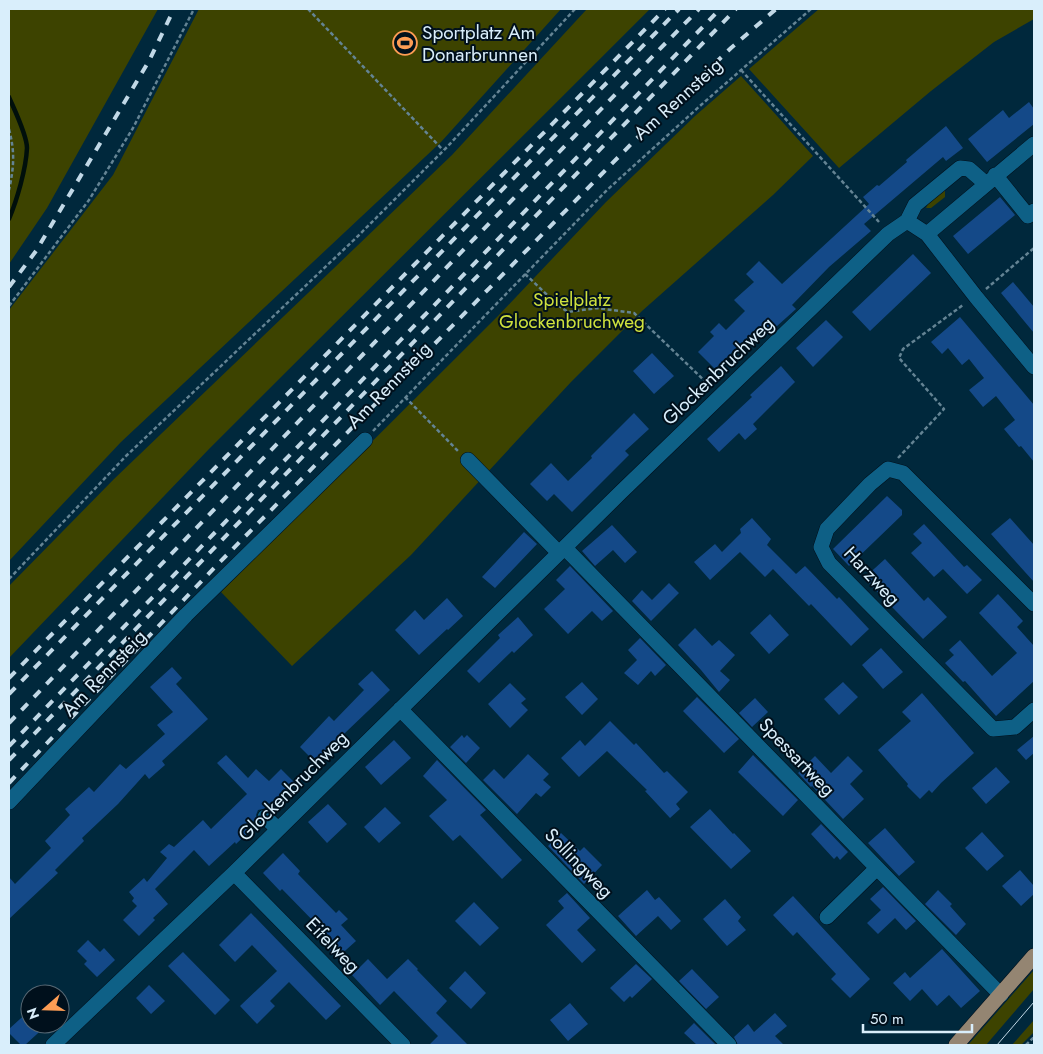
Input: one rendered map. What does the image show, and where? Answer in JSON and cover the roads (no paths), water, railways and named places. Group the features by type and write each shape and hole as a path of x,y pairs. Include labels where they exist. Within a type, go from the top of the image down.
{"main road":[{"path":"956,1045 1034,956"}],"street":[{"path":"927,234 990,179 1034,144"},
{"name":"Glockenbruchweg","path":"60,1043 888,234 908,221 916,205 960,168 969,169 990,179 1028,216 1034,211"},
{"path":"908,221 927,234 1034,367"},
{"name":"Am Rennsteig","path":"9,802 186,615 365,440"},
{"path":"468,460 562,551"},
{"name":"Harzweg","path":"1034,604 903,473 888,469 870,484 827,529 821,547 829,563 993,729 1015,727 1034,710"},
{"name":"Spessartweg","path":"562,551 1001,995"},
{"name":"Sollingweg","path":"400,710 729,1045"},
{"path":"265,817 278,829"},
{"path":"827,917 877,868"},
{"name":"Eifelweg","path":"234,873 403,1045"}],"waterway":[{"path":"9,97 23,129 27,148 21,184 9,219"}],"tram line":[{"path":"997,1045 1034,1002"}],"railway":[{"path":"9,287 36,251 149,61 174,9"},
{"path":"9,678 665,9"},
{"path":"9,694 679,9"},
{"path":"9,723 470,243 699,9"},
{"path":"9,746 720,9"},
{"path":"9,760 736,9"},
{"path":"9,783 216,566 644,131 731,48 776,9"}],"place":[{"name":"Sportplatz Am Donarbrunnen","path":"405,43"}],"park label":[{"name":"Spielplatz Glockenbruchweg","path":"572,310"}]}
